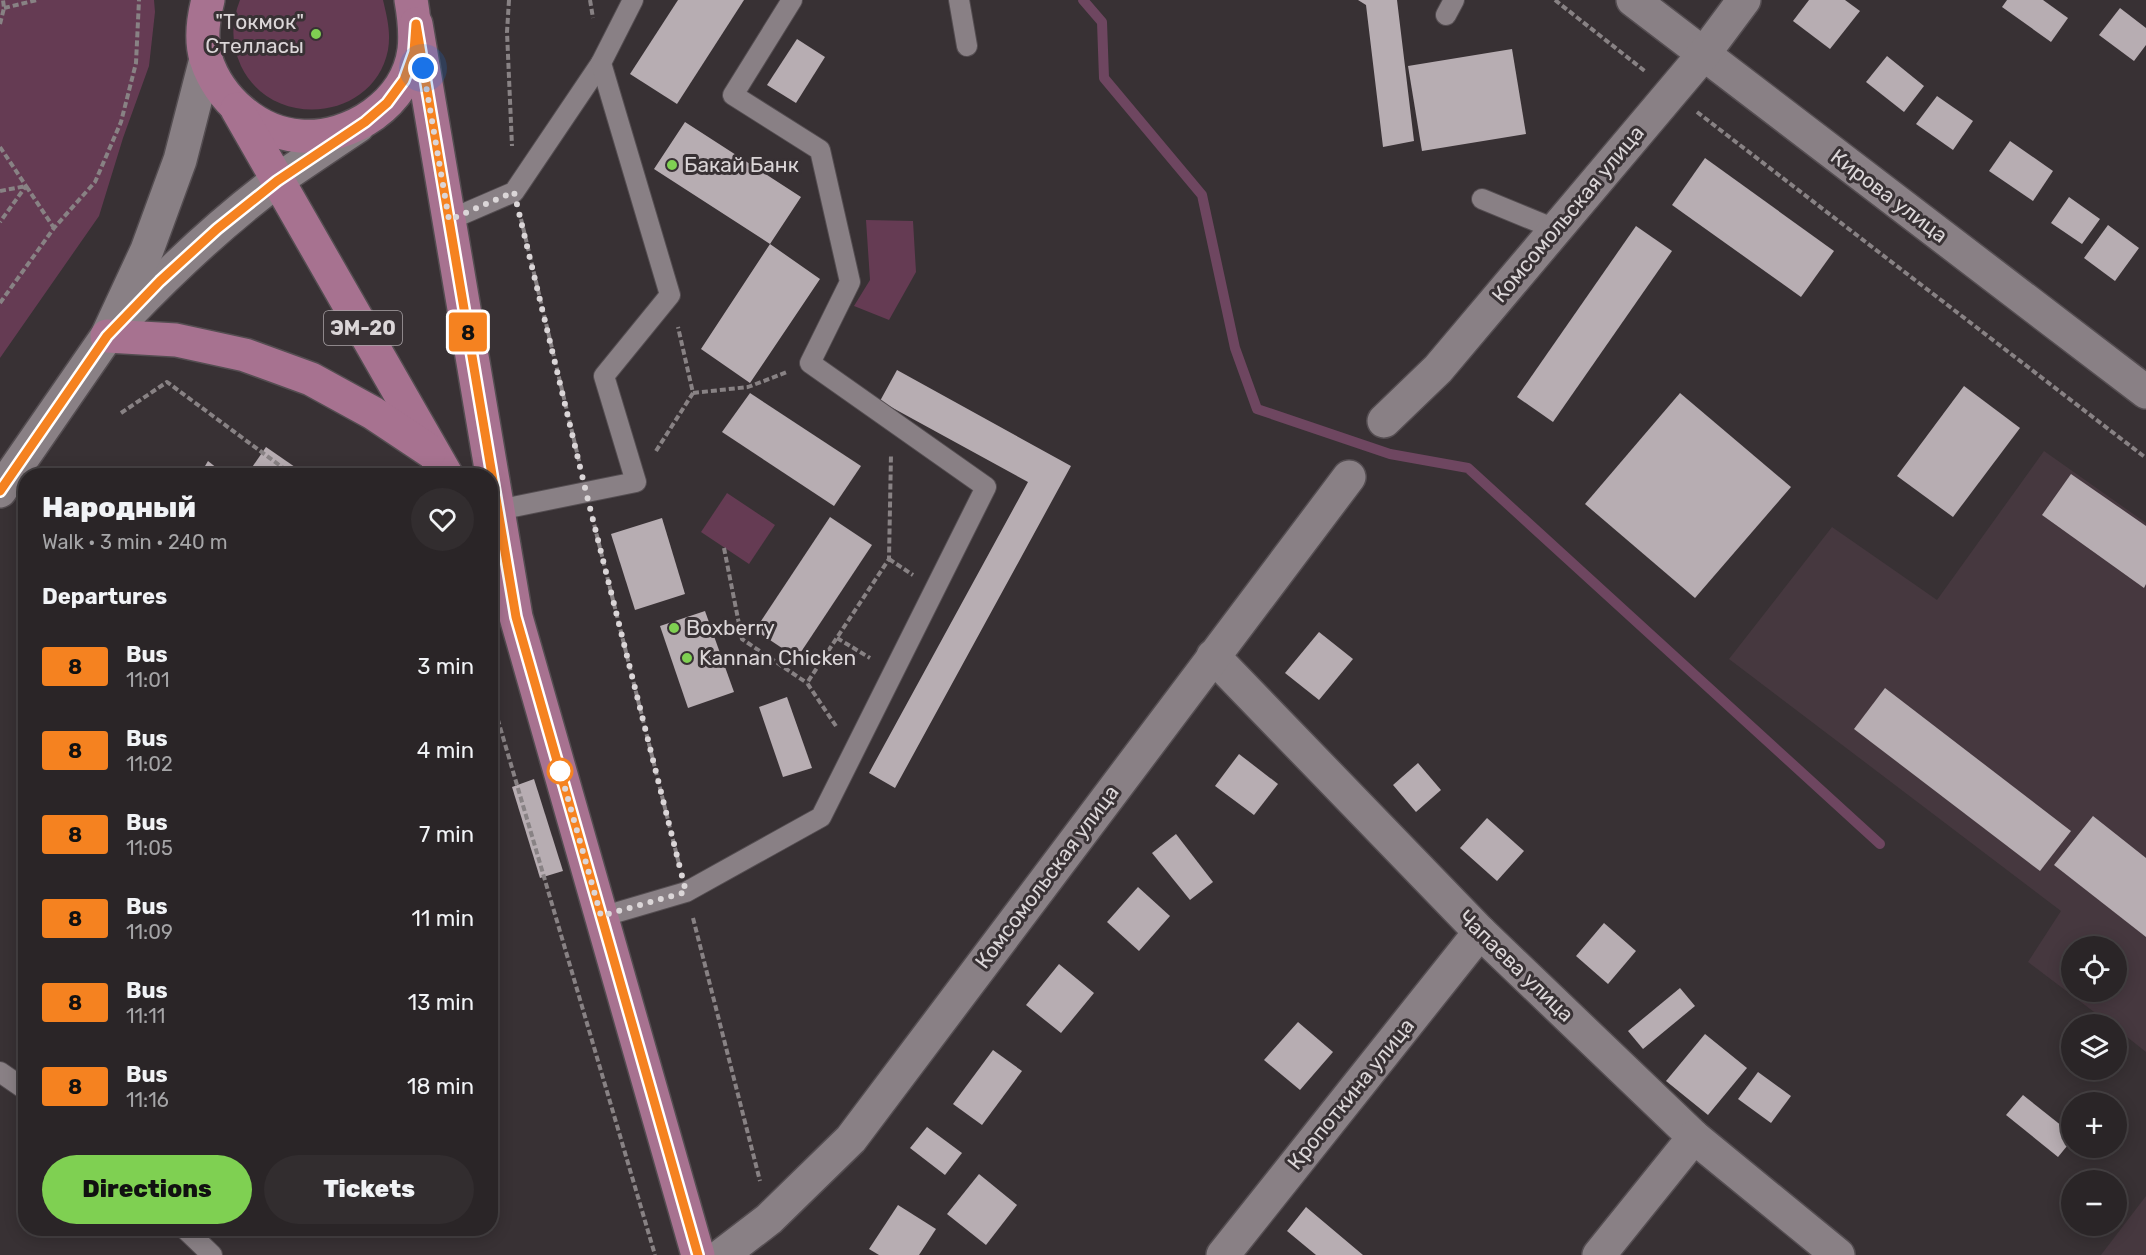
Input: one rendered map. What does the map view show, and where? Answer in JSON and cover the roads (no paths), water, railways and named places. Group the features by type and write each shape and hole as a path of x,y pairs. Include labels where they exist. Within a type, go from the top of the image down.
{"main road":[{"name":"ЭМ-20","path":"203,7 206,58 218,86 237,109 442,466"},
{"name":"ЭМ-20","path":"237,109 266,128 299,136 333,134 365,122 387,103 404,80 414,52 413,12"},
{"name":"ЭМ-20","path":"413,12 491,468"},
{"path":"107,336 176,340 245,355 311,379 373,413 442,466"},
{"name":"ЭМ-20","path":"498,510 516,617 698,1255"},
{"name":"ЭМ-20","path":"498,581 516,617"}],"street":[{"name":"Кирова улица","path":"1633,0 2146,392"},
{"name":"Комсомольская улица","path":"1384,421 1438,369 1703,55 1744,0"},
{"path":"107,336 147,250 180,160 206,58"},
{"path":"0,491 107,336 160,281 277,181 365,122"},
{"name":"Комсомольская улица","path":"722,1255 769,1219 851,1139 1349,477"},
{"name":"Чапаева улица","path":"1213,656 1480,933 1695,1137 1838,1255"},
{"name":"Кропоткина улица","path":"1223,1255 1480,933"},
{"path":"1599,1255 1695,1137"}],"lane":[{"path":"449,220 514,192 601,63 633,0"},
{"path":"601,916 686,892 821,817 986,488 810,363 850,282 820,150 733,95 792,0"},
{"path":"959,0 967,46"},
{"path":"498,510 636,482 604,376 670,295 601,63"},
{"path":"1482,199 1555,229"},
{"path":"0,1072 18,1084"},
{"path":"192,1236 212,1255"}],"waterway":[{"path":"1083,0 1102,22 1104,78 1202,195 1235,348 1257,409 1390,454 1468,468 1880,844"}],"place":[{"name":"\"Токмок\" Стелласы","path":"316,34"},
{"name":"Бакай Банк","path":"672,165"},
{"name":"Boxberry","path":"674,628"},
{"name":"Kannan Chicken","path":"687,658"}]}
